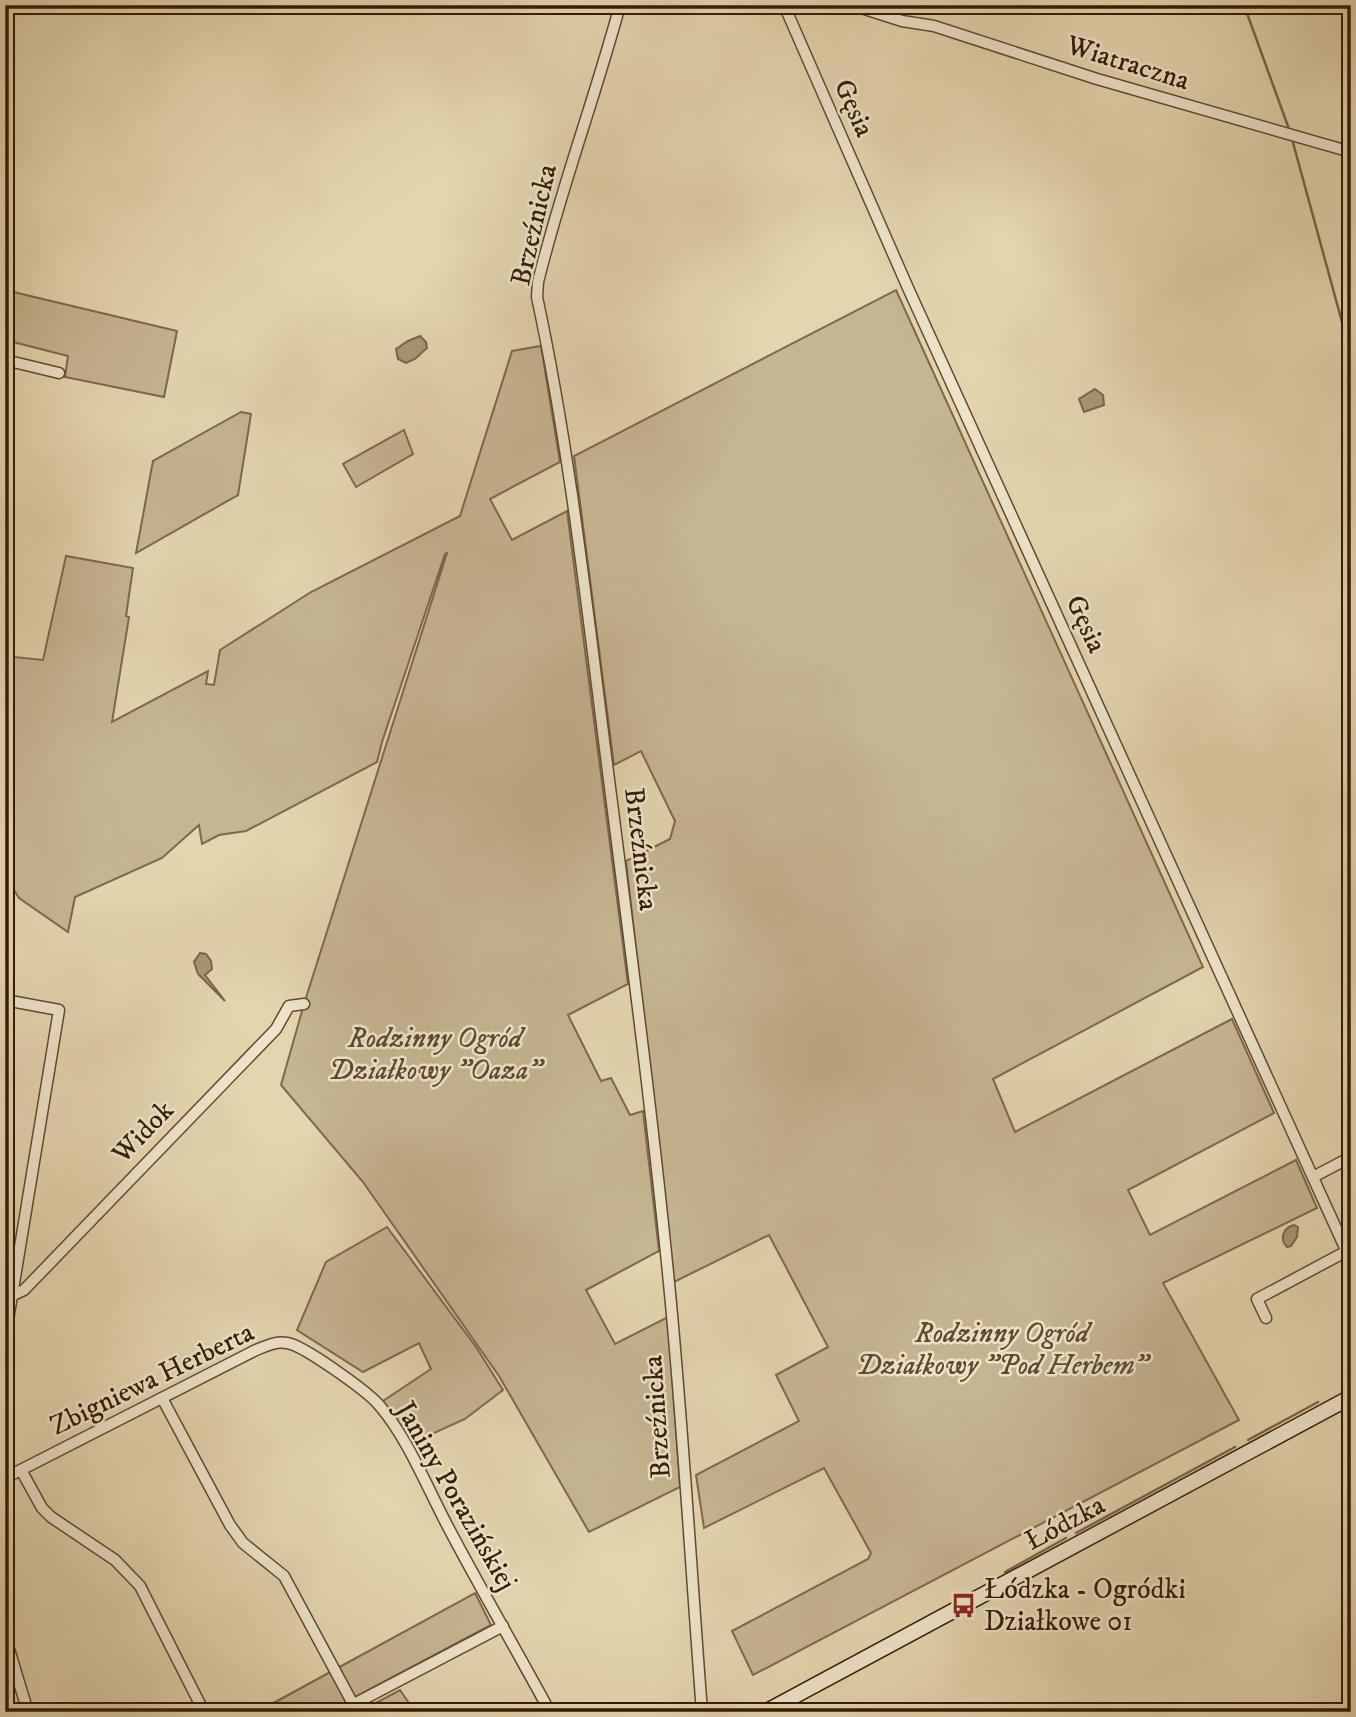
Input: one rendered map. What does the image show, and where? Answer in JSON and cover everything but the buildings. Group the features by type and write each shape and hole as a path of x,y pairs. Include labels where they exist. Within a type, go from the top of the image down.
{"main road":[{"name":"Łódzka","path":"775,1709 1351,1397"}],"street":[{"name":"Brzeźnicka","path":"620,5 595,93 565,181 540,273 537,296 559,401 576,516 667,1260 702,1712"},
{"name":"Gęsia","path":"784,5 908,288 1349,1256"},
{"name":"Wiatraczna","path":"852,5 902,21 953,32 1097,79 1351,152"},
{"path":"5,360 59,373"},
{"path":"5,1000 59,1010 5,1338"},
{"name":"Widok","path":"13,1295 24,1290 276,1029 289,1006 304,1004"},
{"path":"1313,1177 1351,1157"},
{"path":"1266,1318 1257,1299 1349,1256"},
{"name":"Zbigniewa Herberta","path":"5,1478 256,1350 282,1342"},
{"name":"Janiny Porazińskiej","path":"282,1342 298,1347 354,1382 382,1407 550,1712"},
{"path":"162,1398 230,1525 243,1543 284,1576 354,1704"},
{"path":"21,1470 42,1508 51,1517 115,1560 140,1586 204,1712"},
{"path":"339,1712 503,1626"},
{"path":"5,1636 28,1712"}],"green space":[{"path":"5,290 177,331 164,397 65,377 68,356 5,340"},
{"name":"Rodzinny Ogród Działkowy \"Pod Herbem\"","path":"896,290 1203,967 993,1079 1015,1132 1232,1019 1274,1113 1128,1190 1150,1235 1296,1160 1317,1208 1163,1283 1239,1420 753,1675 732,1631 868,1559 871,1553 824,1468 704,1528 696,1475 799,1421 776,1375 828,1347 769,1235 674,1282 626,861 670,839 675,821 641,751 614,765 574,456"},
{"name":"Rodzinny Ogród Działkowy \"Oaza\"","path":"541,346 560,462 490,499 512,540 567,511 628,984 568,1015 601,1081 611,1078 630,1115 643,1111 659,1251 586,1290 615,1344 668,1317 680,1487 589,1532 499,1376 363,1182 281,1085 304,1004 447,553 377,762 246,831 219,835 202,844 199,825 162,858 75,897 68,932 19,898 5,876 5,656 43,660 66,556 133,568 126,616 129,617 112,722 208,671 206,684 214,685 220,650 311,592 460,516 512,351"},
{"path":"241,412 251,414 238,495 136,553 153,461"},
{"path":"404,430 413,454 356,487 343,464"},
{"path":"387,1227 476,1347 503,1390 465,1419 412,1443 383,1401 431,1369 419,1343 363,1372 297,1330 326,1262"},
{"path":"475,1593 491,1625 327,1712 257,1712"},
{"path":"400,1690 415,1712 359,1712"}],"shaded area":[{"path":"420,336 426,342 427,348 406,363 398,359 396,349"},
{"path":"1095,389 1103,395 1104,405 1084,412 1079,399"},
{"path":"200,953 206,954 211,961 212,969 205,975 225,1001 198,974 194,962"},
{"path":"1294,1225 1298,1227 1297,1237 1291,1246 1287,1247 1283,1234"}],"waterway":[{"path":"1244,5 1289,129"},
{"path":"1292,139 1351,355"},
{"path":"1348,1369 1351,1362"},
{"path":"1248,1440 1318,1402"},
{"path":"1076,1533 1235,1447"},
{"path":"1005,1572 1066,1538"}],"place":[{"name":"Łódzka - Ogródki Działkowe 01","path":"964,1605"}]}
